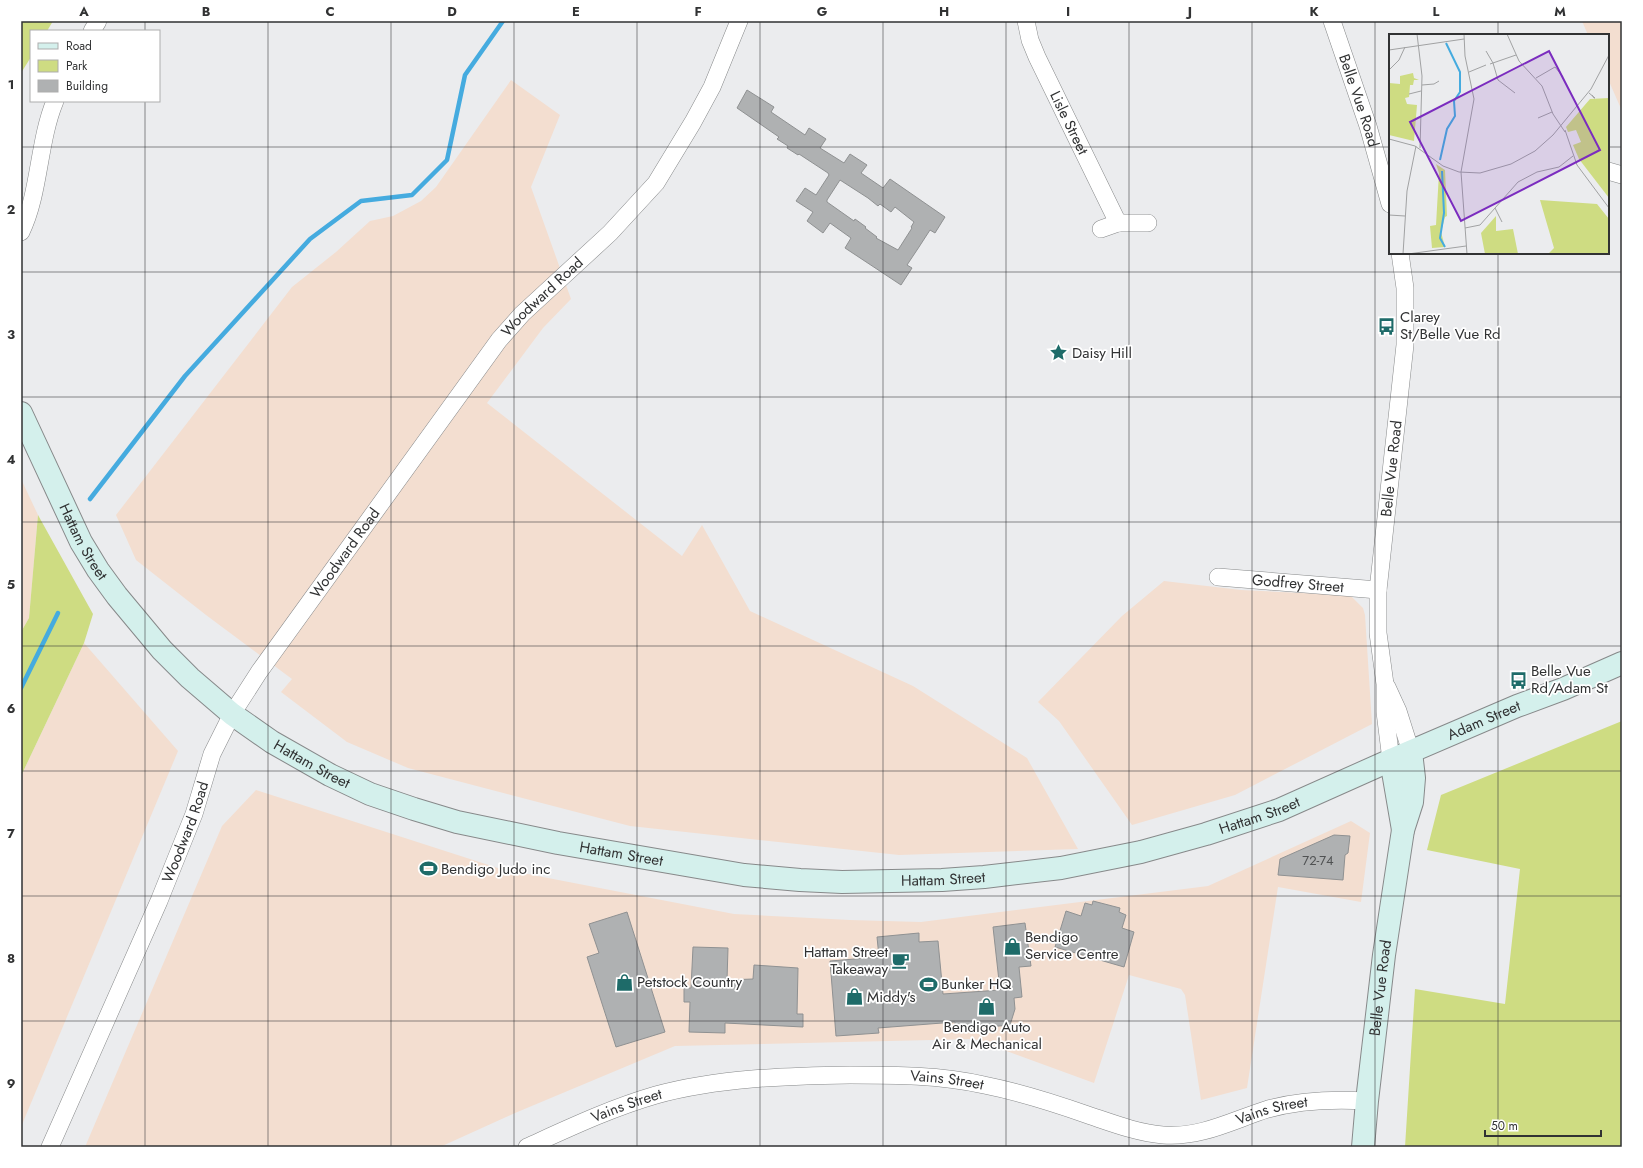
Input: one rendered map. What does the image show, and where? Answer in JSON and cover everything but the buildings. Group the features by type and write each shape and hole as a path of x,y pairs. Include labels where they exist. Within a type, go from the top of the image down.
{"main road":[{"name":"Hattam Street","path":"21,413 81,542 98,570 117,596 162,650 190,678 232,714 272,742 330,776 370,794 450,820 558,843 744,875 828,882 893,882 984,877 1061,868 1141,852 1206,834 1279,810 1391,760"},
{"name":"Adam Street","path":"1391,760 1622,663"},
{"name":"Belle Vue Road","path":"1363,1147 1384,955 1403,830 1413,796 1414,778 1411,752"},
{"name":"Belle Vue Road","path":"1391,760 1403,830"}],"street":[{"path":"93,30 98,21"},
{"name":"Woodward Road","path":"50,1147 159,901 194,814 212,754 232,714 259,672 499,340 522,314 610,233 656,183 693,122 712,87 739,21"},
{"name":"Lisle Street","path":"1026,21 1030,40 1037,57 1118,223"},
{"name":"Belle Vue Road","path":"1332,21 1368,126 1389,194"},
{"path":"21,232 30,207 46,130 55,102"},
{"path":"1609,171 1622,174"},
{"path":"1100,229 1118,223 1148,223"},
{"name":"Belle Vue Road","path":"1391,760 1385,712 1385,684 1378,633 1378,590 1405,345 1405,288 1400,254"},
{"name":"Godfrey Street","path":"1218,577 1378,590"},
{"name":"Belle Vue Road","path":"1385,684 1398,711 1411,752"},
{"name":"Vains Street","path":"527,1147 606,1113 656,1095 722,1082 794,1076 904,1075 974,1082 1039,1099 1145,1132 1162,1135 1202,1132 1266,1110 1296,1102 1324,1099 1367,1101"}],"shaded area":[{"path":"1582,21 1622,21 1622,111 1609,81 1609,34 1588,34"},
{"path":"511,80 560,115 531,187 571,299 543,328 487,403 682,556 702,525 750,611 913,686 1027,758 1078,849 899,855 630,826 408,768 347,742 281,692 292,679 206,615 136,560 116,515 292,287 336,252 370,221 393,216 421,201 436,187"},
{"path":"21,479 38,515 29,618 21,632"},
{"path":"1164,581 1241,590 1344,595 1352,597 1363,608 1365,615 1372,724 1235,795 1132,825 1059,721 1038,702 1122,616"},
{"path":"84,643 178,751 21,1127 21,776"},
{"path":"256,790 501,869 734,914 850,920 921,922 1208,886 1351,821 1370,833 1361,902 1278,887 1247,1088 1201,1100 1185,995 1181,989 1129,975 1094,1083 974,1039 675,1046 515,1113 440,1147 85,1147 222,826"}],"green space":[{"path":"21,21 53,21 48,30 30,30 30,59 21,73"},
{"path":"38,515 93,614 84,643 21,776 21,632 29,618"},
{"path":"1622,721 1622,1147 1405,1147 1415,989 1505,1004 1520,869 1427,850 1441,795"}],"waterway":[{"path":"90,499 185,376 310,239 361,201 412,195 447,160 465,75 503,21"},
{"path":"21,688 58,613"}],"place":[{"name":"Clarey St/Belle Vue Rd","path":"1387,326"},
{"name":"Daisy Hill","path":"1059,353"},
{"name":"Belle Vue Rd/Adam St","path":"1518,680"},
{"name":"Bendigo Judo inc","path":"428,869"},
{"name":"Bendigo Service Centre","path":"1012,946"},
{"name":"Hattam Street Takeaway","path":"901,961"},
{"name":"Petstock Country","path":"624,982"},
{"name":"Bunker HQ","path":"928,984"},
{"name":"Middy's","path":"854,997"},
{"name":"Bendigo Auto Air & Mechanical","path":"987,1006"}]}
